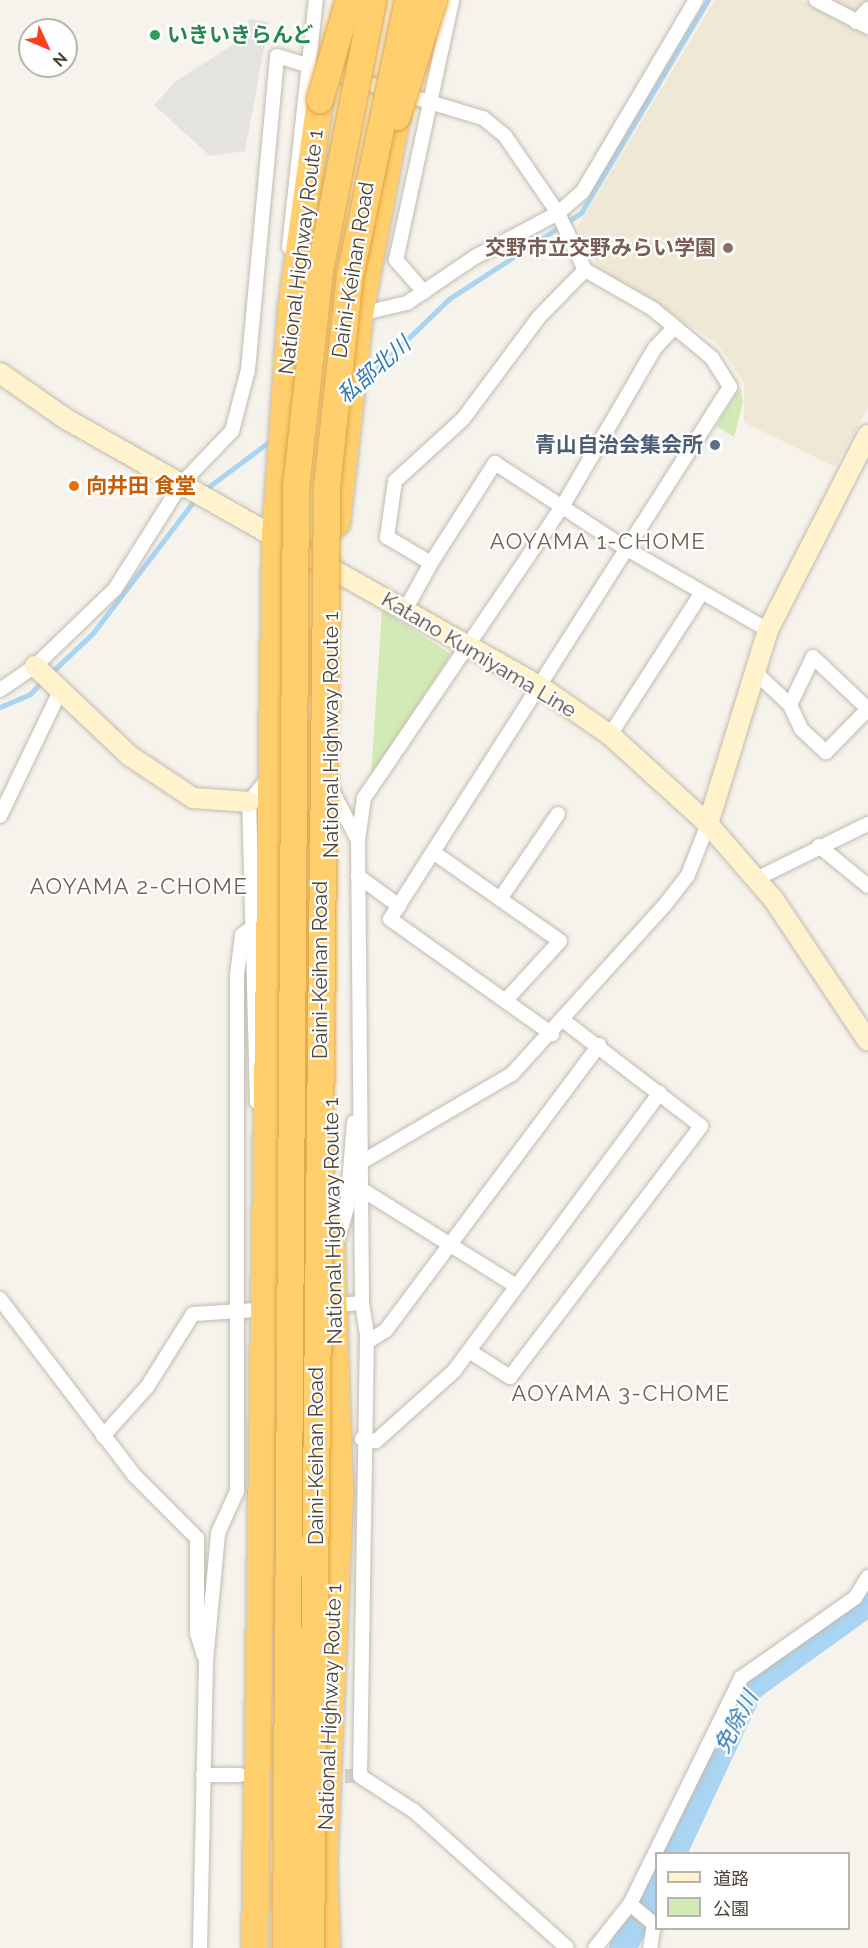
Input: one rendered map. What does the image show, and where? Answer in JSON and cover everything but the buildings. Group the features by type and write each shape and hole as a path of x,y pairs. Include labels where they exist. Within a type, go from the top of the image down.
{"highway":[{"name":"National Highway Route 1","path":"255,1948 269,1129 275,536 291,309 320,100 349,0"},
{"name":"Daini-Keihan Road","path":"286,1948 296,488 320,271 373,0"},
{"name":"Daini-Keihan Road","path":"311,1948 327,487 350,276 408,0"},
{"name":"National Highway Route 1","path":"327,1948 324,1863 340,1491 331,1262 332,572 360,314 397,117 434,0"}],"main road":[{"name":"Katano Kumiyama Line","path":"0,374 66,419 275,536 332,572 405,610 539,686 610,735 708,824 756,879 848,1005 868,1041"},
{"path":"708,824 768,630 868,435"},
{"path":"35,666 130,756 193,798 249,802"}],"street":[{"path":"291,309 289,227 311,64 316,0"},
{"path":"424,292 396,260 428,99 452,0"},
{"path":"360,314 407,303 558,213 584,191 696,0"},
{"path":"816,0 862,25 868,9"},
{"path":"0,690 35,666 115,590 181,484 232,431 248,370 277,56 428,99 483,118 505,136 558,213 585,270 653,309 672,329 712,358 730,387 390,920 552,1034"},
{"path":"431,563 387,537 395,481 463,419 539,317 585,270"},
{"path":"567,1948 414,1811 360,1776 362,1439 367,1342 362,1303 358,840 364,798 562,507 655,348 672,329"},
{"path":"405,610 431,563 495,463 627,549 768,630"},
{"path":"610,735 702,592"},
{"path":"755,672 790,705 801,729 826,752 868,709 813,657 790,705"},
{"path":"0,816 61,689"},
{"path":"269,1129 255,1095 249,802 272,773"},
{"path":"330,787 358,840"},
{"path":"500,899 558,814"},
{"path":"360,1163 490,1089 552,1034 688,875 708,824"},
{"path":"756,879 819,846 868,824"},
{"path":"819,846 868,886"},
{"path":"434,852 560,941 505,1001"},
{"path":"357,876 399,906"},
{"path":"200,1948 206,1661 218,1533 237,1491 239,1308 237,975 242,935 253,927"},
{"path":"469,1351 510,1377 701,1126 599,1045 564,1021"},
{"path":"367,1342 386,1330 599,1045"},
{"path":"331,1262 347,1207 360,1087"},
{"path":"362,1439 376,1441 469,1351 660,1093"},
{"path":"361,1189 376,1194 447,1246 516,1286"},
{"path":"0,1299 103,1436 197,1538 197,1633 206,1661"},
{"path":"103,1436 147,1387 193,1314 239,1308 362,1303"},
{"path":"656,1852 741,1678 855,1598 868,1577"},
{"path":"203,1775 240,1775"},
{"path":"595,1948 630,1904 655,1853"},
{"path":"630,1904 654,1924 650,1948"}],"shaded area":[{"name":"交野市立交野みらい学園","path":"715,0 802,0 868,36 868,408 835,467 744,422 744,383 718,344 599,268 577,227"},
{"path":"831,0 868,0 868,2 857,15"},
{"name":"いきいきらんど","path":"249,19 269,22 245,151 210,156 154,105 175,82 243,38"}],"green space":[{"path":"740,388 743,402 734,437 716,426"},
{"path":"382,610 451,654 371,776"}],"waterway":[{"name":"私部北川","path":"361,384 449,299 581,213 708,0"},
{"name":"私部北川","path":"203,491 273,439"},
{"name":"私部北川","path":"51,673 93,633 197,497"},
{"name":"私部北川","path":"0,707 30,694 43,681"},
{"name":"免除川","path":"673,1852 750,1687 868,1602"},
{"name":"免除川","path":"622,1948 655,1885"}],"tunnel":[{"path":"324,1776 360,1776"}],"place":[{"name":"いきいきらんど","path":"155,35"},
{"name":"交野市立交野みらい学園","path":"728,248"},
{"name":"青山自治会集会所","path":"715,445"},
{"name":"向井田 食堂","path":"74,486"}],"district":[{"name":"AOYAMA 1-CHOME","path":"598,542"},
{"name":"AOYAMA 2-CHOME","path":"139,887"},
{"name":"AOYAMA 3-CHOME","path":"621,1394"}]}
